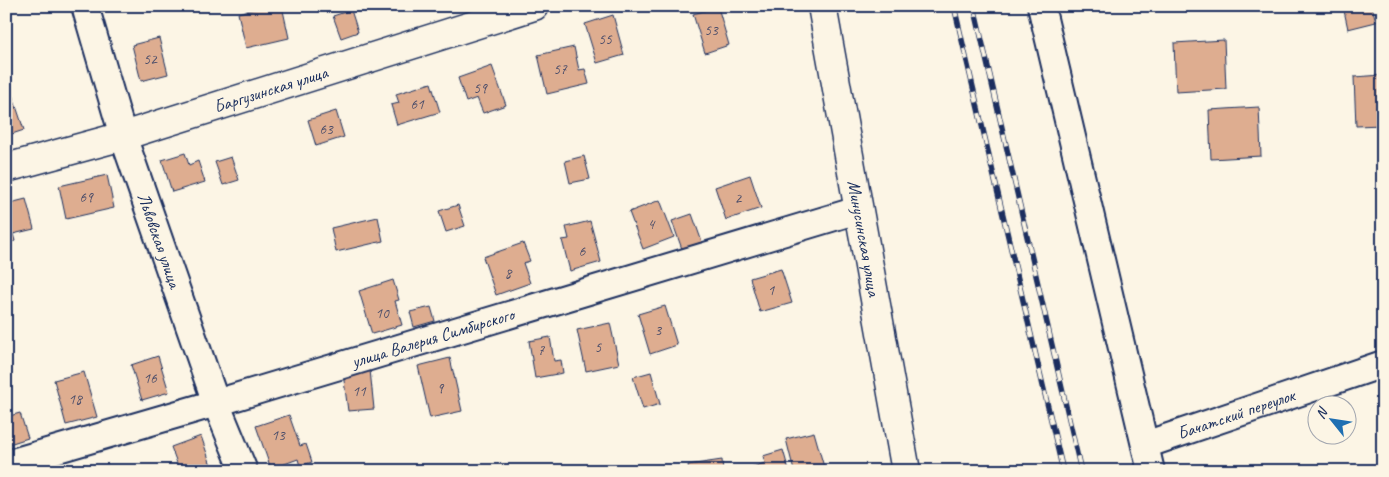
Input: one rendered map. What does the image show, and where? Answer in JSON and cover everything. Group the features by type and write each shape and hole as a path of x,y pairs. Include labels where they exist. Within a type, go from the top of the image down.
{"street":[{"name":"Львовская улица","path":"85,6 123,136 216,403 244,471"},
{"name":"Баргузинская улица","path":"6,168 123,136 534,6"},
{"name":"Минусинская улица","path":"822,6 906,471"},
{"path":"1041,6 1151,471"},
{"name":"улица Валерия Симбирского","path":"6,464 216,403 858,210"},
{"name":"Бачатский переулок","path":"1145,445 1383,364"}],"building":[{"path":"267,6 282,6 289,38 246,48 238,13"},
{"path":"1343,6 1372,6 1376,22 1348,29"},
{"path":"718,7 729,45 705,53 693,14"},
{"path":"351,10 358,32 341,38 333,16"},
{"path":"613,15 624,55 597,63 585,24"},
{"path":"159,38 168,74 141,81 132,45"},
{"path":"1224,40 1226,89 1176,92 1174,43"},
{"path":"574,47 579,70 585,69 589,84 547,94 538,55"},
{"path":"492,66 506,105 483,113 477,98 466,102 458,78"},
{"path":"1383,75 1383,125 1356,126 1354,77"},
{"path":"431,83 440,112 397,125 391,105 399,103 396,94"},
{"path":"11,91 24,130 6,136 6,93"},
{"path":"1259,107 1261,156 1211,159 1209,110"},
{"path":"336,111 344,137 316,146 308,120"},
{"path":"185,153 189,165 198,161 205,182 172,192 162,160"},
{"path":"584,156 590,179 570,183 565,161"},
{"path":"231,157 239,180 223,185 215,162"},
{"path":"107,175 114,208 66,219 59,186"},
{"path":"750,175 761,208 726,220 715,187"},
{"path":"26,199 34,229 13,234 15,241 6,244 6,204"},
{"path":"660,200 674,237 643,249 629,212"},
{"path":"458,205 465,226 446,232 439,211"},
{"path":"692,214 702,242 682,249 672,221"},
{"path":"378,217 383,241 336,252 331,228"},
{"path":"590,221 601,262 570,271 562,240 569,239 566,227"},
{"path":"523,243 530,261 523,263 530,283 496,295 483,257"},
{"path":"781,269 792,303 760,312 750,278"},
{"path":"393,280 399,300 395,301 402,325 372,334 359,291"},
{"path":"665,306 677,345 650,354 638,314"},
{"path":"431,307 435,321 414,327 410,312"},
{"path":"610,323 619,364 586,371 577,330"},
{"path":"550,337 554,361 561,360 563,373 535,378 529,341"},
{"path":"158,356 169,392 142,400 131,365"},
{"path":"450,358 462,411 430,418 418,366"},
{"path":"370,370 374,409 348,411 343,373"},
{"path":"84,372 97,417 66,425 54,380"},
{"path":"651,372 660,404 643,409 633,377"},
{"path":"20,413 28,438 6,445 6,417"},
{"path":"289,415 300,446 306,444 312,462 300,466 298,459 271,469 256,426"},
{"path":"814,432 824,467 811,471 794,471 786,439"},
{"path":"201,436 213,471 180,471 171,447"},
{"path":"783,450 789,471 741,471 765,463 763,456"},
{"path":"722,460 723,471 689,471 688,465"}],"railway":[{"path":"954,6 1063,471"},
{"path":"974,6 1081,471"}]}
